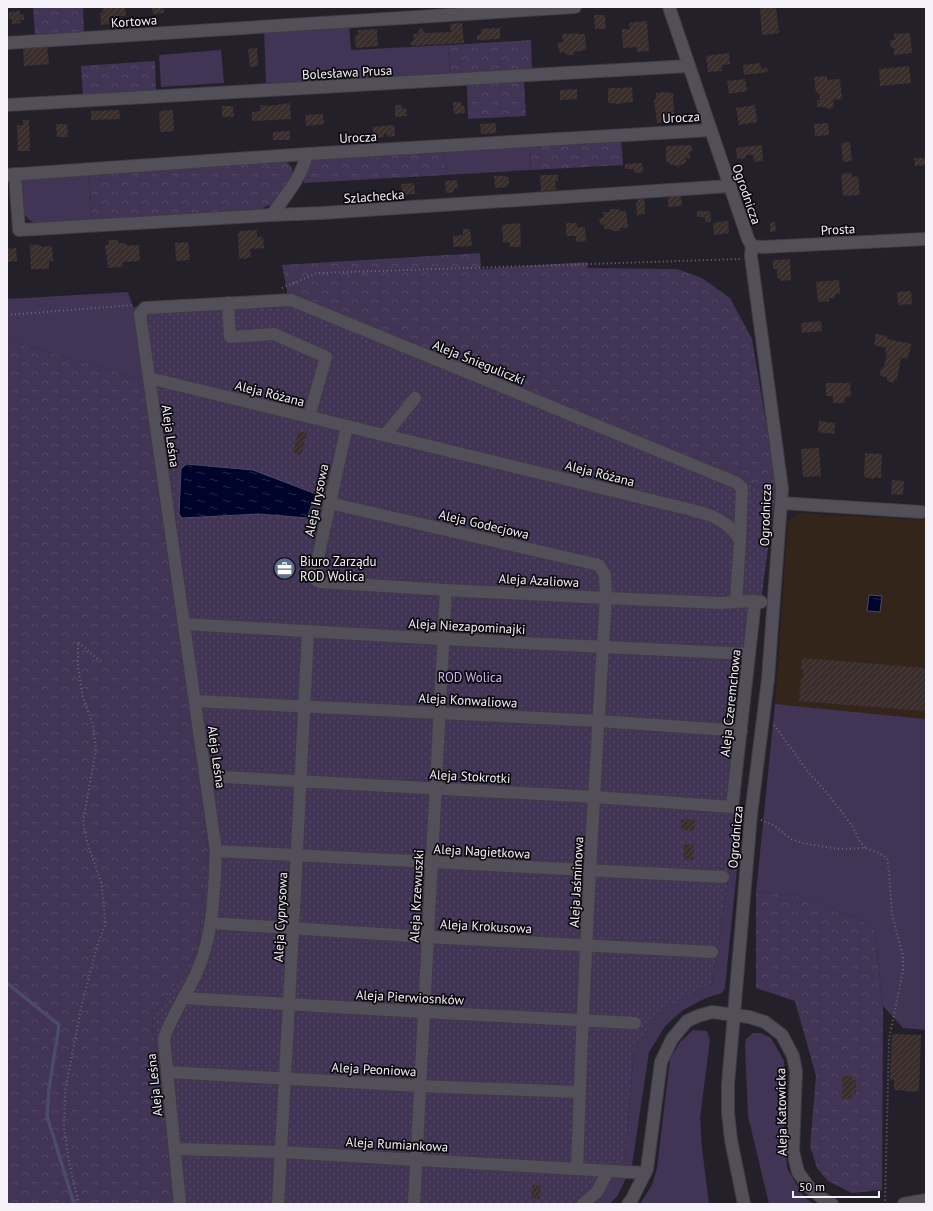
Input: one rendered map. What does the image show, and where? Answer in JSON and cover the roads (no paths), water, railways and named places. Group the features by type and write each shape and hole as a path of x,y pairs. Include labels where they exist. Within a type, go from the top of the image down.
{"street":[{"name":"Kortowa","path":"7,42 575,7"},
{"name":"Ogrodnicza","path":"670,7 710,130 748,239 752,246 751,259 782,489 768,679 751,815 728,1084 728,1113 731,1140 744,1204"},
{"name":"Bolesława Prusa","path":"7,106 689,66"},
{"name":"Urocza","path":"11,174 307,154 710,130"},
{"path":"272,215 299,175 307,154"},
{"name":"Szlachecka","path":"11,174 19,230 322,213 730,186"},
{"name":"Prosta","path":"752,246 763,247 926,238"},
{"name":"Aleja Śnieguliczki","path":"140,306 291,300 737,483 742,488 740,540"},
{"path":"228,303 230,337 274,334 326,357 309,417"},
{"name":"Aleja Leśna","path":"140,306 216,851 211,923 206,947 199,966 168,1026 164,1039 180,1204"},
{"name":"Aleja Różana","path":"149,378 692,510 712,516 723,522 733,530 740,540"},
{"path":"385,435 415,398"},
{"name":"Aleja Irysowa","path":"315,579 314,576 329,503 347,426"},
{"name":"Aleja Godecjowa","path":"329,503 599,565 605,575 606,598"},
{"path":"781,503 922,512"},
{"path":"736,601 740,540"},
{"name":"Aleja Azaliowa","path":"315,579 320,582 446,590 720,603 736,601 758,602"},
{"name":"Aleja Krzewuszki","path":"414,1204 446,590"},
{"name":"Aleja Jaśminowa","path":"577,1169 583,1021 606,598"},
{"name":"Aleja Czeremchowa","path":"732,807 749,654 758,602"},
{"name":"Aleja Niezapominajki","path":"184,624 443,639 749,654"},
{"name":"Aleja Cyprysowa","path":"278,1204 286,1078 308,631"},
{"name":"Aleja Konwaliowa","path":"195,701 599,721 741,731"},
{"name":"Aleja Stokrotki","path":"206,776 595,797 732,807"},
{"name":"Aleja Nagietkowa","path":"216,851 723,877"},
{"name":"Aleja Krokusowa","path":"211,923 427,937 712,952"},
{"name":"Aleja Pierwiosnków","path":"183,998 636,1023"},
{"name":"Aleja Katowicka","path":"628,1204 647,1168 661,1062 672,1039 687,1021 712,1012 765,1022 782,1035 792,1056 796,1071 793,1151 798,1172 808,1186 823,1199 832,1204"},
{"name":"Aleja Peoniowa","path":"167,1072 419,1086 580,1092"},
{"name":"Aleja Rumiankowa","path":"174,1150 281,1152 645,1173"},
{"path":"583,1204 597,1192 613,1171"},
{"path":"904,1204 926,1200"}],"water":[{"path":"186,464 253,470 316,494 307,518 259,514 182,518 179,514 181,469"},
{"path":"869,595 882,596 880,612 867,611"}],"waterway":[{"path":"7,983 59,1025 49,1089 47,1116 74,1204"}],"place":[{"name":"Biuro Zarządu ROD Wolica","path":"285,568"}],"park label":[{"name":"ROD Wolica","path":"470,677"}]}
